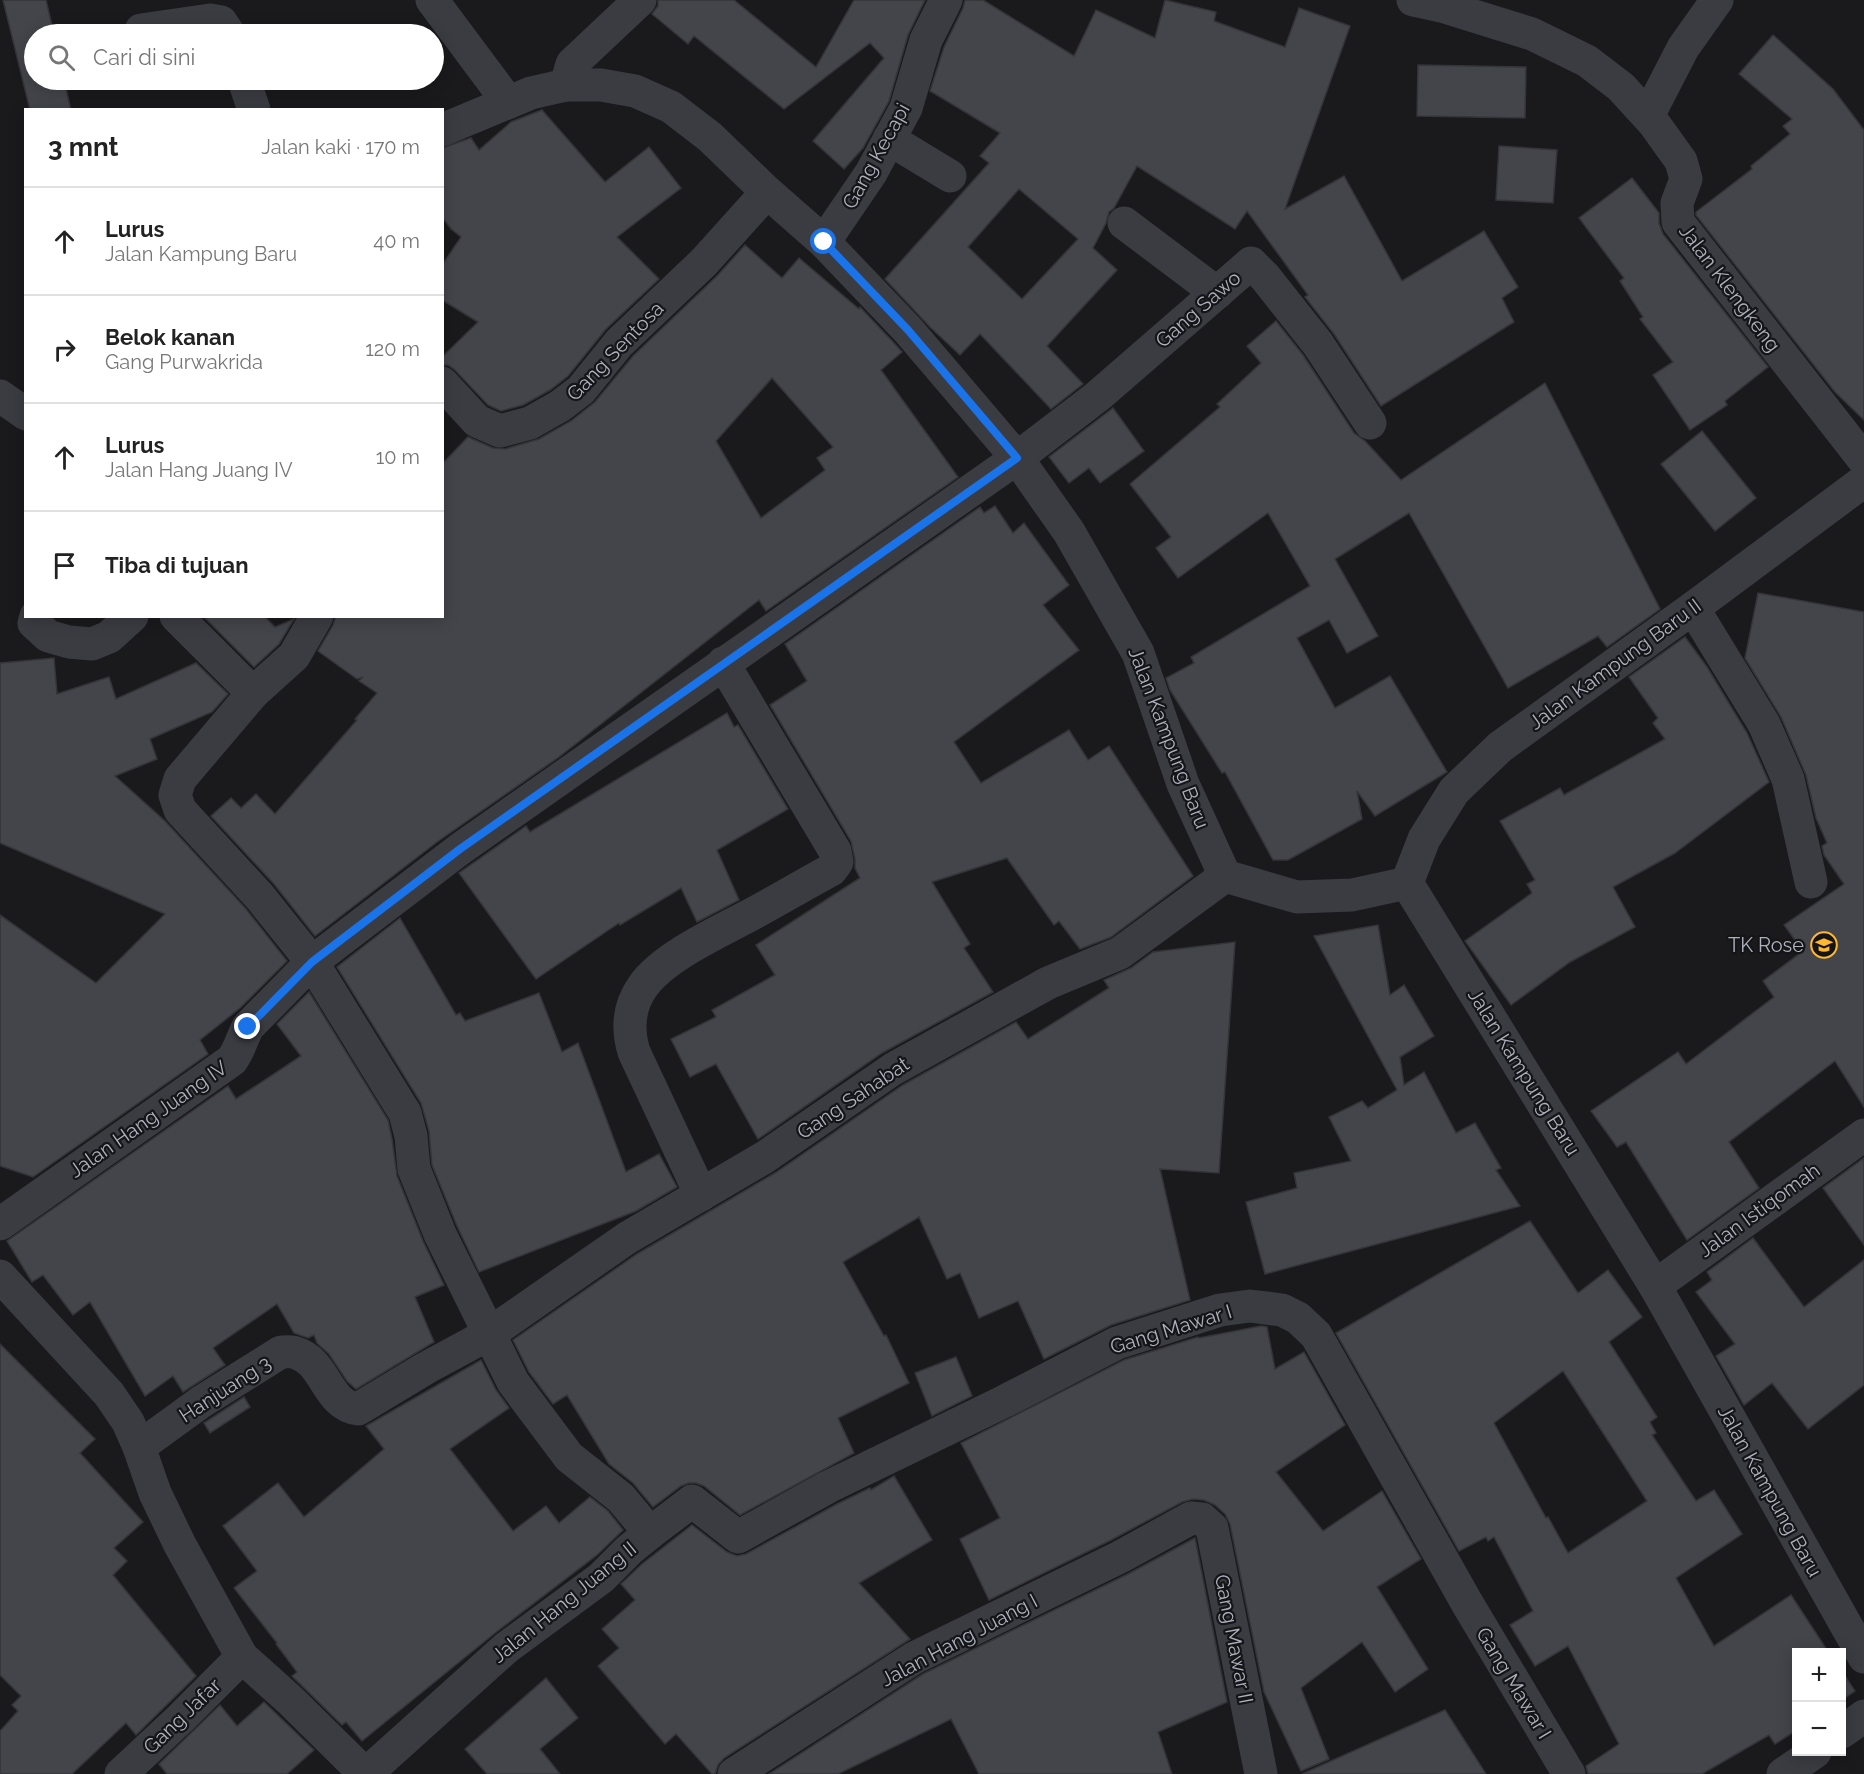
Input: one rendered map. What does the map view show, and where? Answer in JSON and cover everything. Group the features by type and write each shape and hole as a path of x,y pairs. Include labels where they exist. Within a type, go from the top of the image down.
{"street":[{"path":"432,0 508,102"},
{"path":"566,85 572,64 640,0"},
{"name":"Gang Kecapi","path":"824,242 871,173 906,108 926,40 946,0"},
{"name":"Jalan Klengkeng","path":"1413,0 1532,34 1587,61 1621,87 1648,116 1681,161 1686,179 1677,203 1678,222 1864,460"},
{"path":"1648,116 1683,48 1717,0"},
{"path":"182,24 210,20 222,24"},
{"name":"Jalan Kampung Baru","path":"444,129 531,93 566,85 601,85 634,91 671,107 710,137 767,192 824,242 908,330 1017,458 1069,531 1138,652 1183,784 1225,876"},
{"path":"247,90 253,108"},
{"path":"889,139 950,176"},
{"name":"Gang Sentosa","path":"444,385 477,421 500,431 530,423 560,406 580,390 619,343 705,262 767,192"},
{"path":"1124,223 1217,293"},
{"name":"Gang Sawo","path":"723,663 1017,458 1098,396 1251,263 1265,277 1317,344 1371,423"},
{"path":"0,396 24,413"},
{"name":"Jalan Kampung Baru II","path":"1407,883 1424,839 1455,792 1500,747 1693,609 1864,481"},
{"path":"1693,609 1764,724 1788,778 1811,882"},
{"path":"35,618 34,623 48,636 69,642 92,644 109,637 130,618"},
{"path":"178,618 254,693"},
{"path":"312,962 260,897 180,810 175,795 180,779 254,693 294,656 316,618"},
{"path":"701,1195 634,1052 629,1035 631,1011 643,985 663,967 694,945 831,870 837,862 835,851 723,663"},
{"name":"Jalan Hang Juang IV","path":"0,1224 232,1060 240,1050 248,1027 312,962 460,849 723,663"},
{"path":"1225,876 1297,897 1352,895 1407,883"},
{"name":"Gang Sahabat","path":"489,1334 627,1238 765,1157 893,1069 1048,983 1120,952 1225,876"},
{"name":"Jalan Kampung Baru","path":"1407,883 1655,1286 1864,1657"},
{"name":"Jalan Hang Juang II","path":"312,962 405,1113 411,1136 414,1169 440,1234 513,1382 570,1457 621,1497 650,1533 601,1578 506,1648 366,1774"},
{"name":"Jalan Istiqomah","path":"1655,1286 1864,1134"},
{"path":"7,1298 109,1394 128,1422 155,1494 180,1545 242,1657 366,1774"},
{"name":"Gang Mawar I","path":"650,1533 692,1501 738,1537 828,1487 1005,1401 1117,1343 1220,1310 1250,1306 1282,1310 1298,1318 1316,1335 1467,1604 1569,1774"},
{"name":"Hanjuang 3","path":"139,1447 201,1402 281,1352 296,1352 313,1363 337,1399 347,1407 358,1409 489,1334"},
{"name":"Jalan Hang Juang I","path":"734,1774 914,1658 1120,1557 1191,1518"},
{"name":"Gang Mawar II","path":"1191,1518 1202,1519 1212,1528 1261,1774"},
{"name":"Gang Jafar","path":"121,1774 242,1657"},
{"path":"1846,1729 1864,1716"},
{"path":"1784,1774 1809,1756"}],"building":[{"path":"3,0 46,0 52,24 24,24 24,86"},
{"path":"658,0 734,0 816,67 854,0 925,0 908,35 889,101 863,148 844,169 813,141 884,58 870,43 784,109 694,36 688,44 652,14 658,6"},
{"path":"965,0 983,0 1074,56 1096,10 1155,38 1165,0 1216,12 1214,21 1285,47 1299,8 1350,26 1285,209 1344,176 1402,281 1484,231 1518,287 1502,298 1514,322 1381,406 1334,334 1305,297 1308,295 1247,211 1235,229 1137,166 1114,208 1109,212 1093,248 1117,270 1047,346 1083,384 1051,409 980,334 960,355 885,279 989,163 980,156 1000,133 930,91 944,47","holes":["1019,189 1078,239 1022,299 968,247"]},
{"path":"1773,35 1833,89 1864,130 1864,420 1835,392 1696,215 1696,212 1752,169 1751,166 1790,134 1783,126 1792,119 1739,74"},
{"path":"1418,65 1526,67 1525,118 1417,116"},
{"path":"25,90 66,90 71,108 30,108"},
{"path":"542,110 605,182 649,147 681,188 617,237 659,279 606,329 568,376 550,390 523,405 501,411 488,405 455,370 444,365 444,355 478,322 444,301 444,262 461,237 444,220 444,147 471,138 479,150 511,122"},
{"path":"1499,146 1557,150 1553,203 1496,200"},
{"path":"1632,178 1659,213 1659,223 1663,234 1768,367 1725,401 1727,405 1690,430 1653,375 1673,362 1640,319 1643,317 1620,281 1624,278 1579,218"},
{"path":"745,245 782,278 799,258 859,309 860,307 902,352 881,370 958,477 766,611 759,600 559,757 437,842 315,936 274,884 211,816 231,798 241,808 256,794 275,814 357,720 355,719 377,693 359,681 363,677 357,679 318,651 335,618 444,618 444,462 468,437 493,448 505,449 539,439 571,421 595,402 633,356 717,276","holes":["772,378 833,447 817,458 825,470 761,518 716,441"]},
{"path":"1276,321 1303,355 1354,433 1365,441 1401,480 1545,383 1660,609 1607,647 1598,636 1508,688 1409,513 1335,559 1378,636 1347,653 1329,620 1297,638 1335,708 1390,676 1447,772 1375,816 1357,791 1362,819 1288,860 1273,860 1225,772 1222,773 1170,690 1166,678 1194,663 1191,657 1310,586 1268,513 1178,578 1156,548 1171,537 1130,484 1220,407 1217,404 1261,363 1247,346"},
{"path":"1113,408 1144,451 1100,483 1089,468 1069,483 1049,457"},
{"path":"1702,431 1756,498 1715,531 1661,464"},
{"path":"995,506 1013,533 1024,523 1069,585 1043,605 1079,650 954,742 981,783 1069,730 1088,760 1109,746 1193,876 1111,937 1080,949 1059,921 1054,925 1007,858 932,882 970,944 964,948 993,992 882,1053 758,1139 716,1064 690,1077 671,1039 716,1017 712,1010 775,975 756,945 860,878 855,868 851,841 770,705 807,681 785,644 980,507 984,513"},
{"path":"1758,593 1864,612 1864,1107 1835,1061 1729,1142 1759,1188 1687,1240 1626,1142 1617,1147 1591,1111 1678,1052 1686,1064 1774,997 1763,981 1803,951 1784,925 1844,884 1824,855 1822,846 1827,843 1816,818 1806,775 1781,717 1745,658"},
{"path":"205,618 266,618 275,627 294,619 279,644 254,667"},
{"path":"1685,637 1707,667 1747,733 1769,782 1675,853 1613,887 1635,927 1570,962 1511,1005 1465,941 1532,893 1527,884 1535,880 1500,821 1560,788 1564,795 1665,739 1653,723 1658,718 1629,677"},
{"path":"54,658 57,694 109,677 116,699 196,663 228,694 212,712 150,739 157,759 115,776 165,821 246,909 287,961 240,1008 200,1040 208,1054 33,1177 0,1166 0,915 96,983 165,914 0,843 0,663"},
{"path":"727,713 734,727 738,725 788,809 717,850 739,900 697,922 681,888 620,925 619,923 536,979 459,873 526,826 530,832"},
{"path":"400,918 456,1015 460,1013 465,1021 539,993 562,1052 578,1043 626,1172 659,1154 677,1187 636,1211 479,1272 432,1165 429,1131 421,1103 337,967"},
{"path":"1378,925 1390,995 1404,985 1434,1036 1400,1057 1404,1085 1424,1072 1456,1133 1475,1123 1501,1168 1496,1170 1520,1206 1265,1274 1246,1202 1297,1188 1294,1173 1351,1161 1329,1117 1362,1101 1368,1108 1397,1090 1314,936"},
{"path":"1235,942 1219,1173 1160,1169 1190,1300 1111,1325 1044,1359 1018,1301 979,1318 960,1273 947,1279 919,1217 843,1262 884,1336 886,1335 909,1383 838,1418 854,1453 740,1515 704,1486 696,1483 681,1486 653,1507 633,1483 609,1464 567,1395 553,1404 529,1372 513,1340 637,1254 775,1173 903,1085 1016,1022 1028,1039 1109,988 1104,980 1131,968 1153,952"},
{"path":"309,992 388,1120 397,1176 423,1241 444,1285 415,1297 434,1342 356,1389 347,1381 329,1354 317,1343 314,1335 308,1338 294,1333 277,1304 213,1348 225,1365 183,1392 173,1376 145,1396 90,1302 73,1315 43,1275 32,1282 7,1241 228,1086 236,1099 301,1056 277,1024"},
{"path":"1864,1158 1864,1245 1823,1188"},
{"path":"1530,1221 1578,1293 1608,1270 1642,1317 1609,1342 1657,1417 1650,1422 1656,1433 1652,1435 1696,1501 1714,1490 1742,1534 1676,1578 1714,1646 1791,1595 1826,1648 1792,1648 1792,1733 1775,1744 1769,1735 1702,1774 1588,1774 1586,1766 1619,1744 1568,1646 1535,1666 1510,1625 1533,1611 1494,1537 1488,1541 1486,1537 1459,1551 1336,1333","holes":["1563,1371 1647,1501 1568,1553 1548,1517 1546,1518 1494,1423"]},
{"path":"1753,1238 1804,1307 1864,1260 1864,1385 1808,1429 1772,1383 1744,1405 1716,1356 1735,1344 1696,1292 1712,1280 1707,1272"},
{"path":"1261,1326 1267,1327 1275,1369 1304,1352 1345,1425 1276,1472 1323,1531 1382,1491 1421,1559 1377,1587 1428,1669 1395,1692 1362,1642 1301,1688 1329,1759 1301,1771 1264,1692 1230,1524 1225,1514 1215,1505 1204,1500 1193,1499 1182,1502 989,1600 960,1539 1000,1518 961,1443 1124,1360 1198,1337"},
{"path":"0,1344 95,1439 80,1453 143,1522 114,1548 127,1561 113,1575 196,1676 136,1735 126,1723 72,1774 0,1774 0,1731 18,1711 12,1705 21,1696 0,1675"},
{"path":"956,1357 972,1396 932,1416 915,1373"},
{"path":"481,1360 496,1390 509,1408 450,1449 513,1531 546,1506 559,1523 590,1497 608,1511 623,1530 597,1555 495,1633 362,1741 346,1722 342,1725 292,1676 297,1672 234,1588 257,1571 223,1526 278,1483 304,1517 384,1449 366,1426"},
{"path":"244,1397 250,1407 210,1433 204,1423"},
{"path":"894,1476 932,1540 859,1583 910,1639 724,1758 715,1774 712,1774 676,1734 665,1744 598,1666 619,1648 602,1629 635,1600 621,1584 642,1564 692,1525 727,1552 737,1556 746,1554 837,1504 870,1488 871,1490"},
{"path":"1195,1538 1227,1702 1158,1732 1172,1774 979,1774 951,1719 838,1774 769,1774 923,1674 1128,1574"},
{"path":"1846,1677 1855,1691 1846,1697"},
{"path":"546,1678 578,1718 540,1749 560,1774 487,1774 465,1749"},
{"path":"264,1702 314,1750 287,1774 167,1774 159,1764 220,1705 237,1726"},
{"path":"1445,1710 1486,1774 1302,1774"}],"place":[{"name":"TK Rose","path":"1824,945"}],"route":[{"path":"248,1027 312,962 460,849 1017,458 908,330 824,242"}]}
